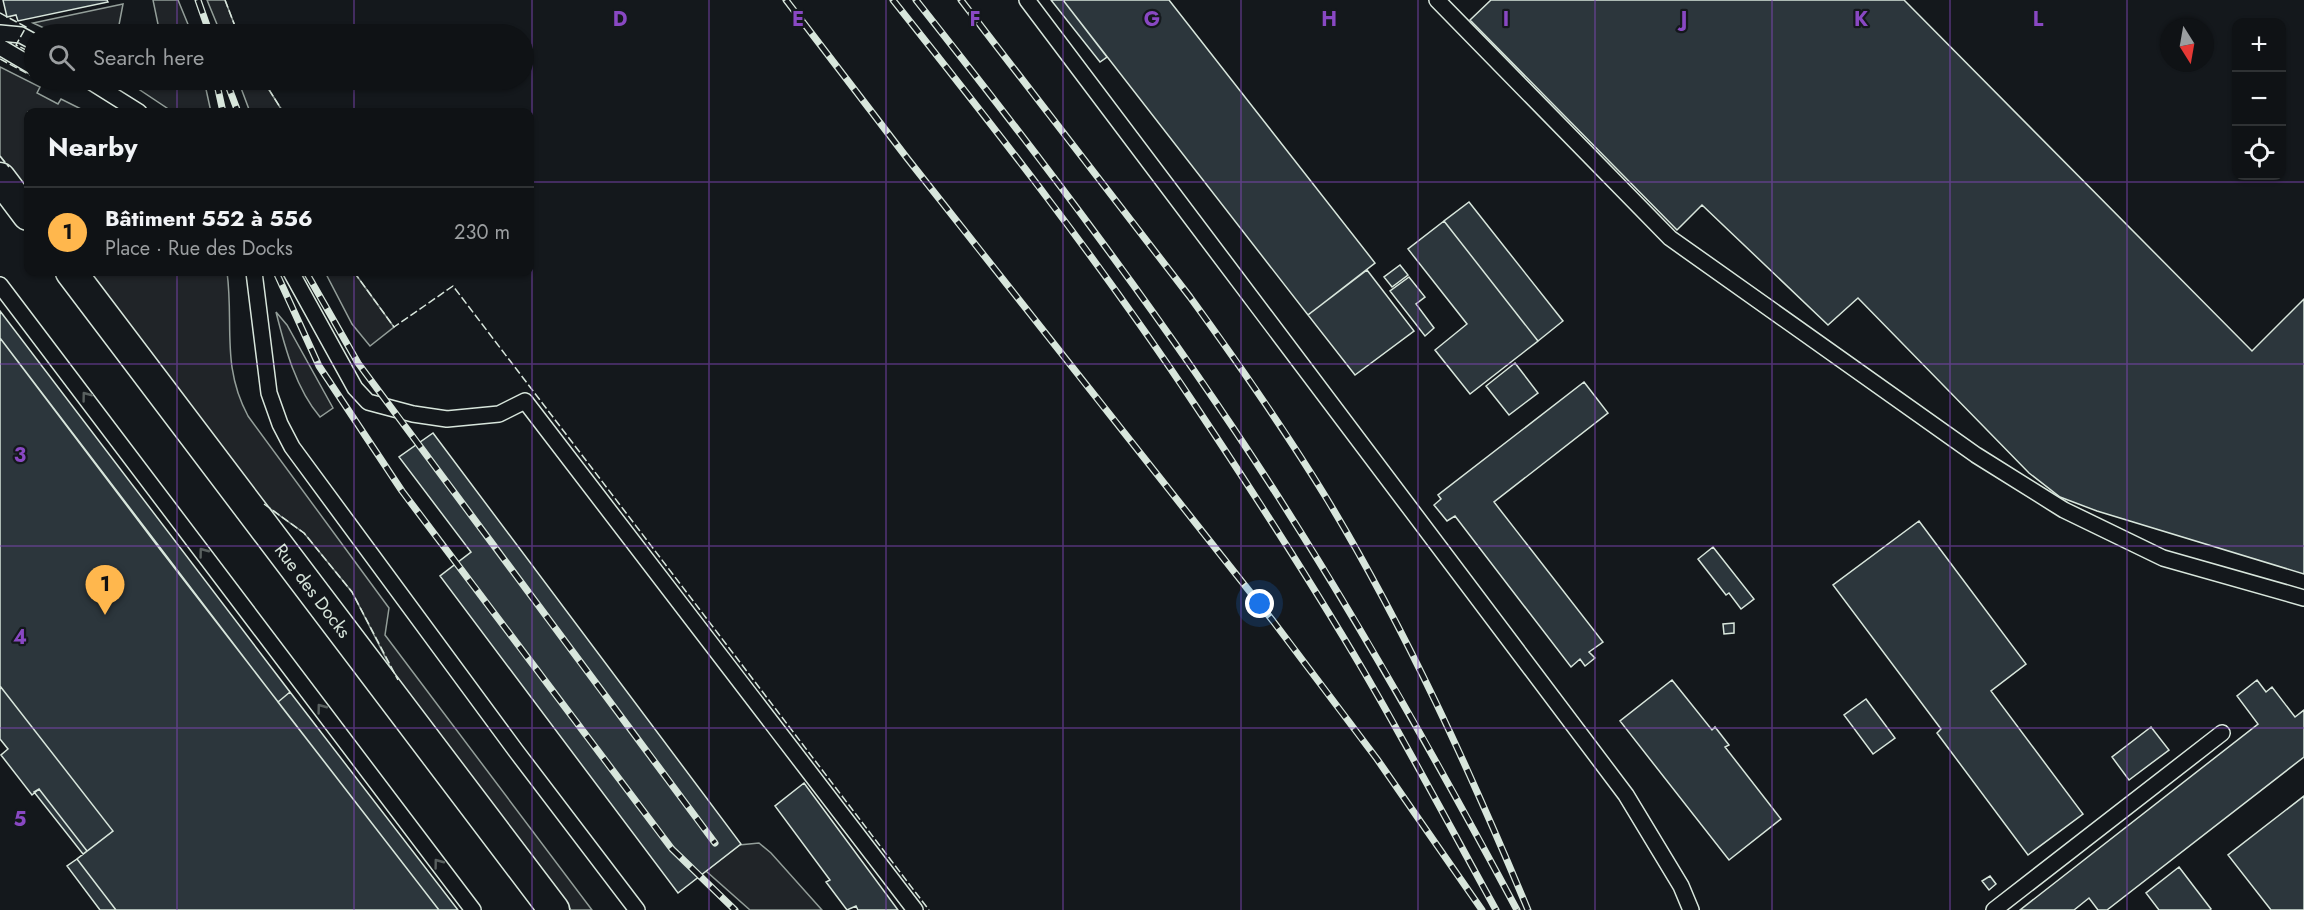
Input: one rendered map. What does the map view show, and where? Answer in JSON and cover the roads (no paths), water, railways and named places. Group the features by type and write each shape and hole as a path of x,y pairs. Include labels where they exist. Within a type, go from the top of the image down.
{"street":[{"path":"0,178 24,210"},
{"name":"Rue des Docks","path":"74,276 554,910"}],"lane":[{"path":"1027,0 1626,795 1681,885 1691,910"},
{"path":"1437,0 1670,238 1966,449 2064,510 2163,558 2304,598"},
{"path":"0,33 24,37"},
{"path":"0,47 24,61"},
{"path":"101,90 132,108"},
{"path":"254,276 269,393 280,424 292,447 509,742 637,910"},
{"path":"293,276 355,388 368,402 413,414 447,419 499,414 525,401 915,910"},
{"path":"0,285 473,910"},
{"path":"1994,910 2222,733"}],"railway":[{"path":"198,0 206,24"},
{"path":"786,0 907,158 1273,621 1377,759 1482,910"},
{"path":"893,0 1086,250 1160,353 1217,438 1363,670 1496,910"},
{"path":"916,0 1100,239 1231,424 1305,539 1368,644 1429,749 1517,910"},
{"path":"961,0 1190,297 1261,397 1311,473 1356,548 1410,649 1483,805 1528,910"},
{"path":"218,90 222,108"},
{"path":"230,90 236,108"},
{"path":"278,276 319,366 402,491 672,849 735,910"},
{"path":"308,276 358,363 715,843"}],"place":[{"name":"Bâtiment 552 à 556","path":"105,615"}]}
